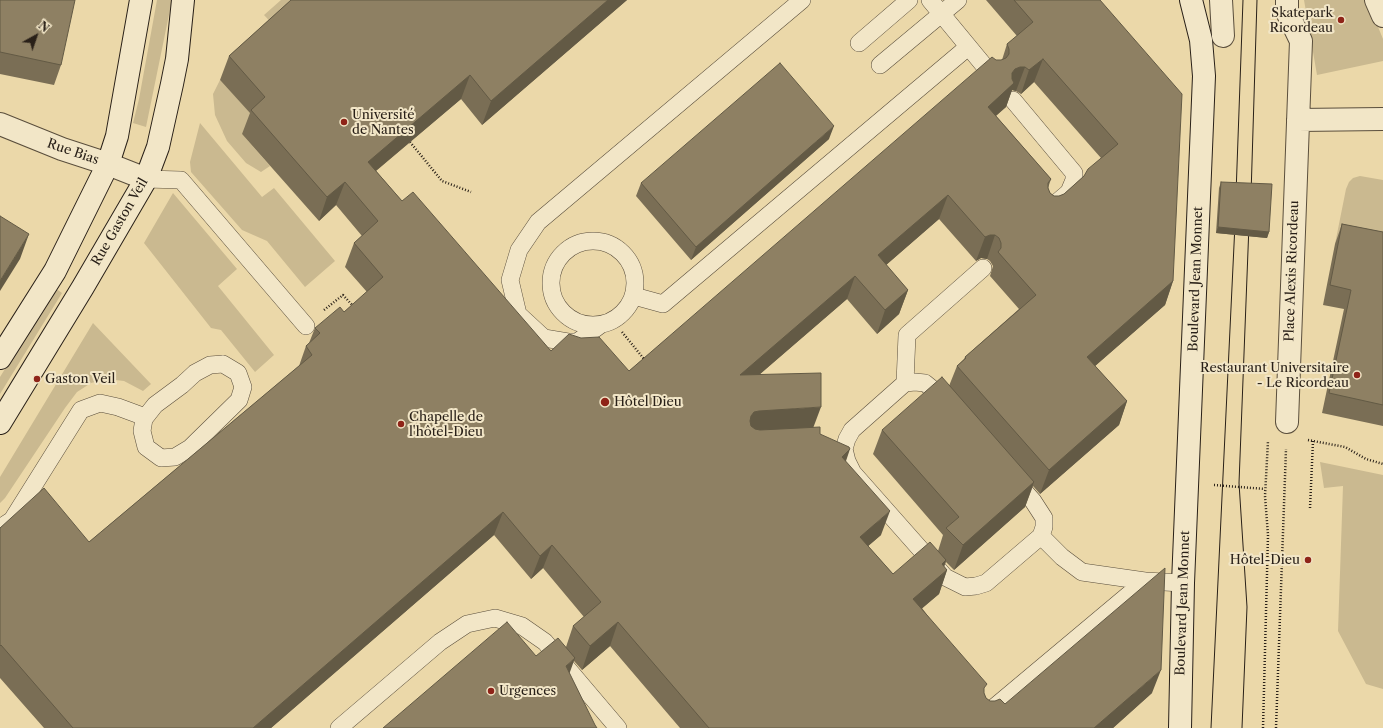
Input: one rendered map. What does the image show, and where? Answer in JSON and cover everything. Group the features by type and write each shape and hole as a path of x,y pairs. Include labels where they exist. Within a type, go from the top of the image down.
{"main road":[{"path":"0,358 55,271 108,164 117,136 141,0"},
{"name":"Rue Gaston Veil","path":"0,423 146,179 158,147 177,59 183,0"},
{"name":"Boulevard Jean Monnet","path":"1180,728 1183,583 1204,76 1201,40 1191,0"},
{"path":"1221,0 1223,36"},
{"name":"Place Alexis Ricordeau","path":"1287,0 1287,12 1301,41 1287,422"},
{"path":"1376,0 1383,16"},
{"path":"1298,120 1383,119"},
{"name":"Rue Bias","path":"0,124 62,149 108,164 146,179"}],"lane":[{"path":"606,324 581,325 568,318 555,303 550,289 553,268 561,255 574,245 588,241 596,241 611,245 623,253 633,267 636,282 634,296 625,312 606,324 577,342 568,342 544,338 518,314 510,280 519,250 538,222 802,0"},
{"path":"859,43 909,0"},
{"path":"930,0 991,74"},
{"path":"880,65 958,0"},
{"path":"634,296 663,304 968,47"},
{"path":"1013,100 1074,173 1074,180 1069,192 1049,210"},
{"path":"146,179 181,180 306,326"},
{"path":"905,383 907,335 983,268"},
{"path":"223,364 238,373 242,387 239,400 190,448 175,457 161,458 146,447 142,431 145,417 156,405 195,373 210,365 223,364"},
{"path":"905,383 924,384 941,396 1039,509 1044,518 1044,527 1041,536 986,583 965,587 945,577 853,473 847,461 844,449 839,439 852,430 905,383"},
{"path":"0,528 12,520 81,410 100,403 118,407 145,417"},
{"path":"1041,536 1062,557 1082,572 1145,581 1183,583"},
{"path":"986,715 1145,581"},
{"path":"339,728 440,642 467,624 496,618 522,626 545,642 618,728"}],"path":[{"path":"410,142 442,182 471,192"},
{"path":"306,326 343,295 357,311"},
{"path":"606,324 646,362"},
{"path":"1276,728 1287,422"},
{"path":"1263,728 1268,535 1265,488 1268,439"},
{"path":"1310,508 1313,441 1345,447 1366,459 1383,464"},
{"path":"1212,485 1265,488"}],"shaded area":[{"path":"157,0 172,0 146,127 133,123 139,99"},
{"path":"281,0 308,0 277,29 264,15"},
{"name":"Skatepark Ricordeau","path":"1304,0 1367,0 1383,39 1383,61 1317,75"},
{"path":"220,80 257,120 242,134 270,166 261,172 246,163 227,141 215,115 213,94"},
{"path":"200,123 262,197 274,188 335,261 305,287 267,241 242,230 191,172 190,162"},
{"path":"1360,176 1383,180 1383,265 1335,244 1346,189 1349,182 1353,178"},
{"path":"173,193 237,269 218,286 274,355 255,372 221,330 211,328 144,243"},
{"path":"55,288 62,293 0,394 0,377"},
{"path":"93,323 151,384 143,391 124,381 107,379 91,383 77,392 5,498 0,503 0,477"},
{"path":"1320,462 1383,475 1383,689 1366,684 1338,631 1343,486 1324,488"}],"building":[{"path":"0,0 75,0 61,65 0,52"},
{"path":"291,0 608,0 491,101 470,75 368,162 402,201 413,192 551,351 569,334 581,338 599,337 629,371 992,57 996,60 1006,58 1009,54 1007,44 1033,22 1014,0 1100,0 1182,94 1173,281 1087,357 1127,401 1049,470 957,366 966,358 965,357 1036,295 998,252 1001,248 999,238 995,235 985,237 948,195 878,255 908,290 885,310 855,276 740,375 821,373 821,407 754,412 751,416 751,426 760,430 820,427 820,434 849,447 850,449 842,457 890,511 860,537 893,574 930,542 946,560 942,564 947,570 913,599 987,684 984,688 984,693 986,698 990,701 1000,699 1005,704 1165,568 1161,670 1094,728 709,728 618,622 590,646 573,626 601,602 552,545 540,556 503,512 253,728 73,728 1,645 0,646 0,528 44,488 89,542 312,355 306,346 320,333 315,328 340,307 344,312 383,277 354,243 378,221 345,182 327,197 251,110 265,97 229,56","holes":["1043,59 1118,144 1088,169 1084,176 1064,194 1054,196 1050,193 1048,188 1048,183 1051,179 988,107 1014,83 1012,73 1015,69 1025,67 1029,70"]},
{"path":"780,63 834,126 696,247 641,183"},
{"path":"1221,182 1272,184 1269,232 1218,227"},
{"path":"0,216 29,234 0,281"},
{"path":"1342,224 1383,232 1383,405 1329,393 1351,290 1330,285"},
{"path":"942,377 1034,482 963,545 946,528 959,517 882,430"},
{"path":"507,622 536,656 558,638 575,658 566,666 597,728 383,728"}],"tram line":[{"path":"1236,194 1243,0"},
{"path":"1251,195 1257,0"},
{"path":"1211,728 1235,224"},
{"path":"1242,728 1247,607 1239,483 1249,225"}],"place":[{"name":"Skatepark Ricordeau","path":"1341,20"},
{"name":"Université de Nantes","path":"344,122"},
{"name":"Restaurant Universitaire - Le Ricordeau","path":"1357,375"},
{"name":"Gaston Veil","path":"37,379"},
{"name":"Hôtel Dieu","path":"605,402"},
{"name":"Chapelle de l'hôtel-Dieu","path":"401,424"},
{"name":"Hôtel-Dieu","path":"1308,560"},
{"name":"Urgences","path":"491,691"}]}
